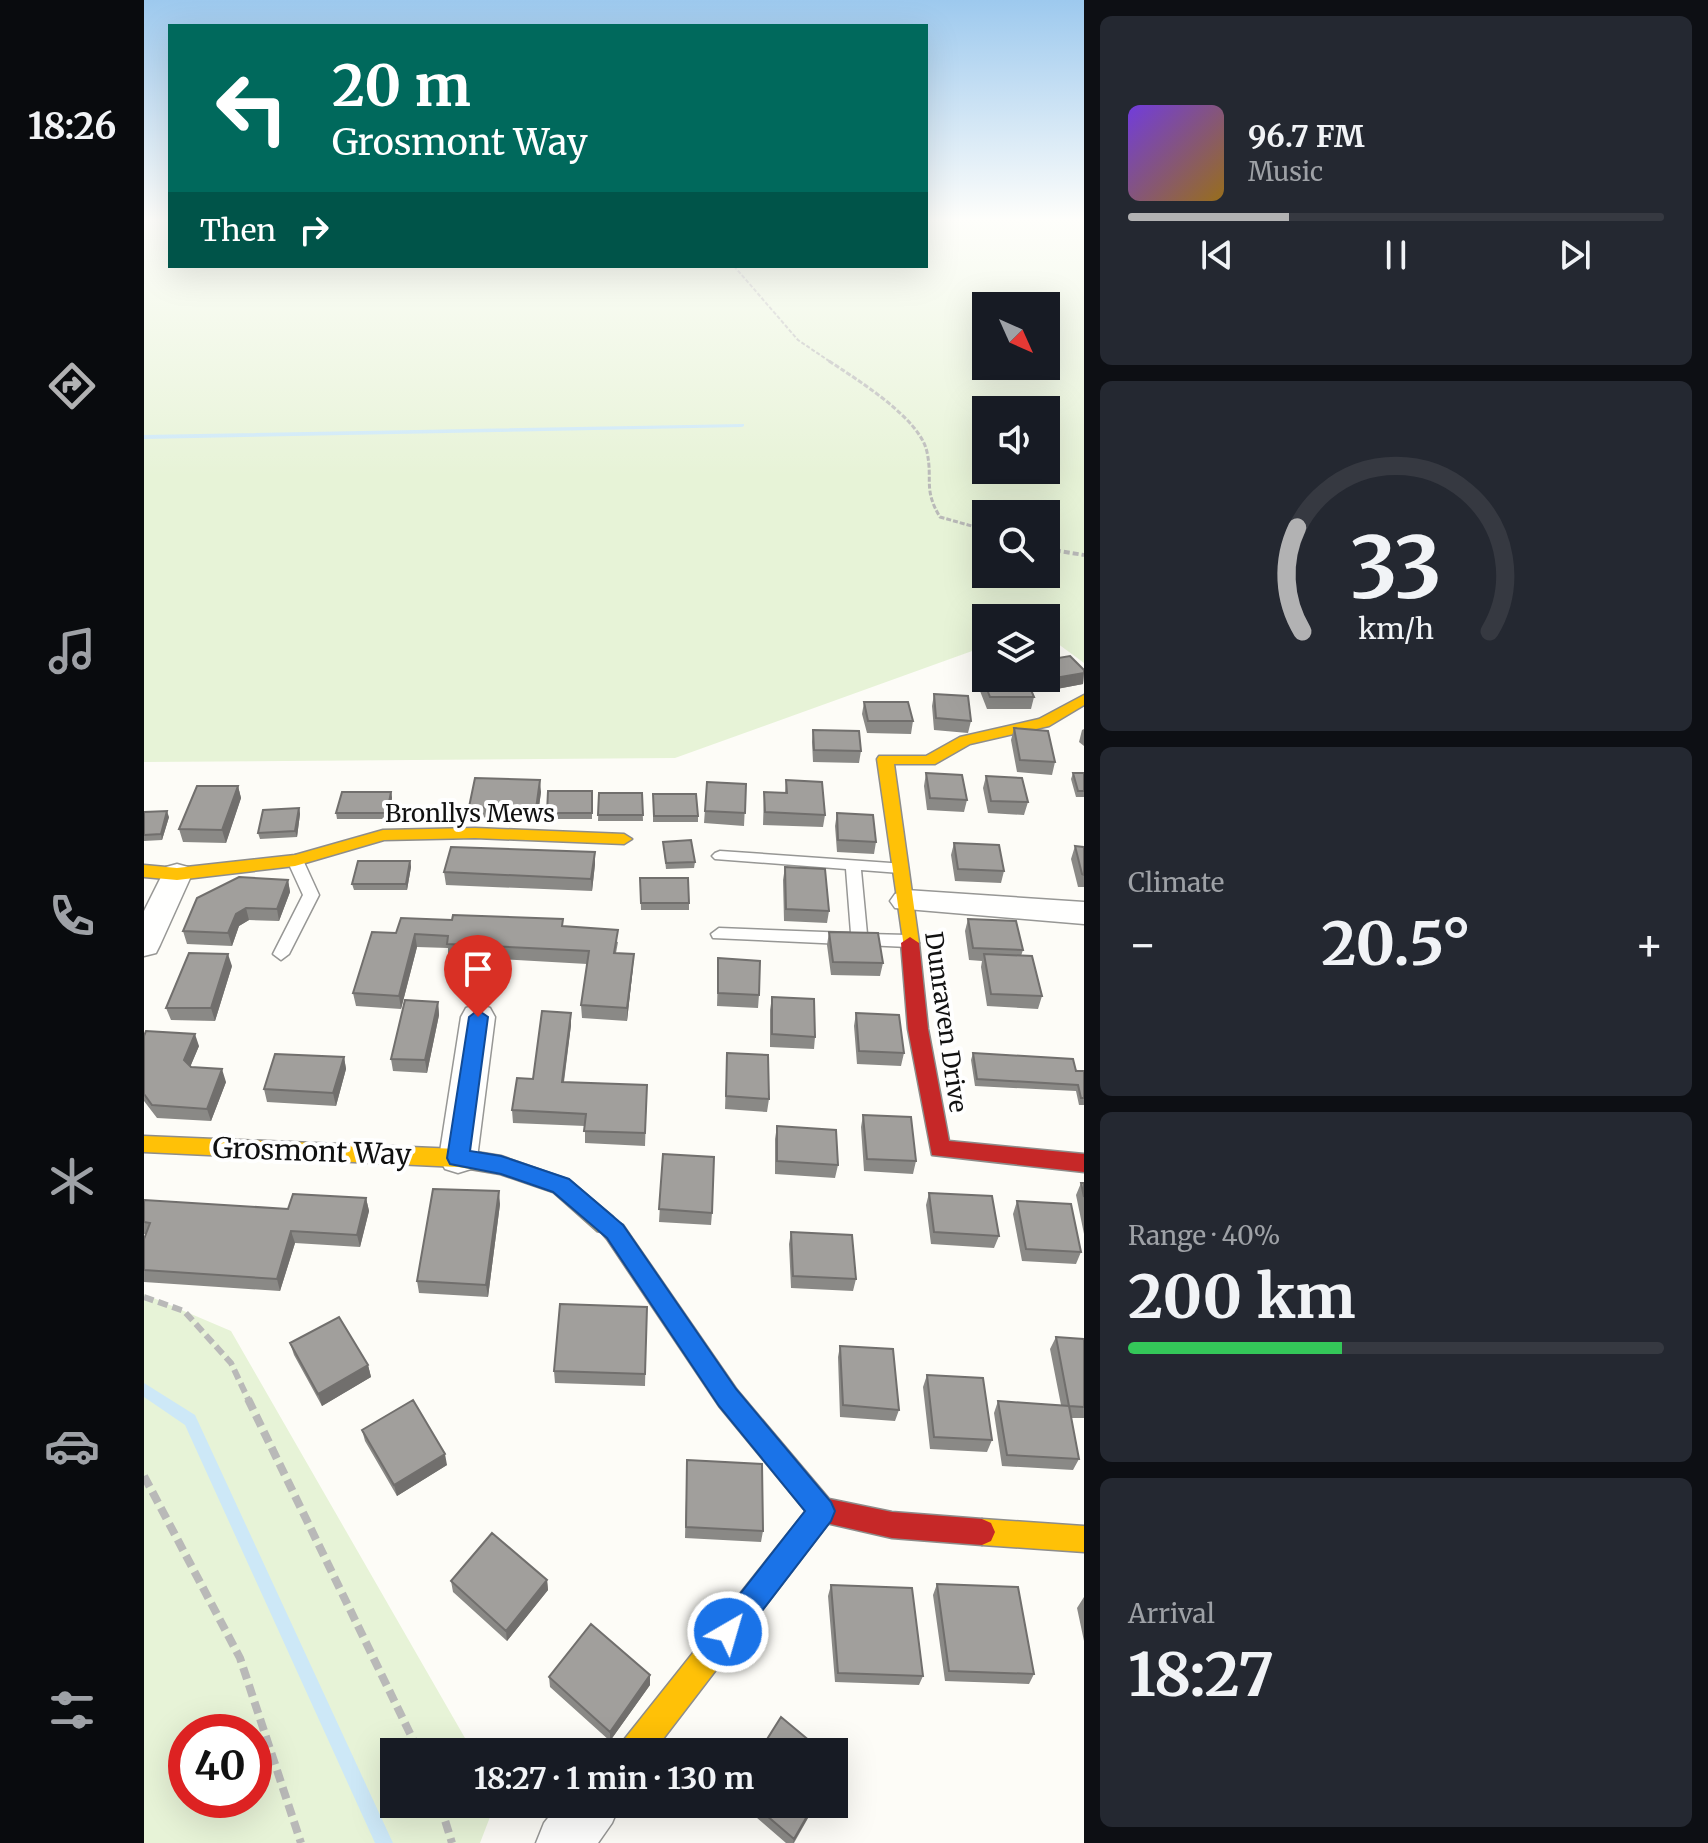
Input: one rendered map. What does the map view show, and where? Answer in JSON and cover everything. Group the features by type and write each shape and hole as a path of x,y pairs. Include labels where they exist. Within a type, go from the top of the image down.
{"street":[{"name":"Dunraven Drive","path":"1084,699 1044,723 965,740 929,761 885,759 906,901 918,1029 940,1149 1084,1163"},
{"name":"Bronllys Mews","path":"144,871 177,874 295,860 383,835 475,833 624,839"},
{"path":"144,945 177,874"},
{"path":"906,901 1084,913"},
{"path":"458,1158 478,1017"},
{"name":"Grosmont Way","path":"144,1144 458,1158 501,1165 561,1186 615,1232 728,1398 822,1511"},
{"path":"645,1738 822,1511 892,1525 1084,1539"},
{"path":"564,1843 583,1818"}],"lane":[{"path":"720,856 901,868"},
{"path":"281,954 311,895 295,860"},
{"path":"853,867 860,940"},
{"path":"719,934 910,941"}],"path":[{"path":"768,305 798,340 875,392 914,429 927,450 929,499 940,517 972,526"},
{"path":"1060,551 1084,555"},
{"path":"144,1297 184,1311 231,1363 412,1738"},
{"path":"144,1476 240,1658 301,1843"},
{"path":"444,1818 452,1843"}],"green space":[{"path":"144,305 972,305 972,380 1060,380 1060,305 1084,305 1084,663 1060,645 1060,604 972,604 972,651 675,758 144,762"},
{"path":"144,1294 231,1331 465,1738 380,1738 380,1818 490,1818 480,1843 144,1843"}],"building":[{"path":"1070,656 1084,673 1060,677 1060,658"},
{"path":"988,692 1032,692 1034,697 990,697"},
{"path":"934,694 968,696 971,721 936,718"},
{"path":"864,702 908,702 913,721 868,721"},
{"path":"1014,728 1048,731 1055,762 1020,760"},
{"path":"813,730 859,731 861,751 814,750"},
{"path":"926,773 962,775 967,800 930,798"},
{"path":"1073,773 1084,773 1084,791 1078,791"},
{"path":"986,776 1022,778 1028,802 991,801"},
{"path":"475,778 540,780 536,809 469,807"},
{"path":"786,780 822,782 825,815 765,812 764,792 787,793"},
{"path":"707,782 746,784 745,813 705,811"},
{"path":"197,786 238,786 222,830 179,829"},
{"path":"548,791 592,791 592,813 547,813"},
{"path":"342,792 391,792 387,813 336,813"},
{"path":"599,793 642,793 643,815 598,815"},
{"path":"653,794 696,794 698,816 654,816"},
{"path":"299,808 295,831 258,833 263,810"},
{"path":"167,811 161,834 144,835 144,812"},
{"path":"837,813 873,815 876,842 838,840"},
{"path":"691,840 695,862 666,863 663,842"},
{"path":"954,843 999,845 1004,871 958,869"},
{"path":"1075,846 1084,847 1084,875 1082,874"},
{"path":"451,847 595,852 591,879 444,872"},
{"path":"358,861 410,861 406,884 352,884"},
{"path":"785,867 825,869 829,911 786,909"},
{"path":"239,877 288,880 277,909 246,908 236,914 228,933 183,931 197,898"},
{"path":"640,878 688,878 689,903 641,903"},
{"path":"453,915 563,919 562,926 618,930 614,953 634,954 627,1008 581,1005 589,951 447,944 448,936 415,934 399,996 353,993 372,932 396,933 401,918 452,920"},
{"path":"968,919 1016,921 1023,950 973,948"},
{"path":"829,932 878,933 883,963 833,962"},
{"path":"189,953 228,954 211,1008 166,1008"},
{"path":"984,954 1032,956 1042,996 991,994"},
{"path":"718,958 760,961 759,995 718,993"},
{"path":"772,997 814,999 815,1037 772,1034"},
{"path":"405,1000 438,1002 425,1060 391,1059"},
{"path":"542,1011 571,1013 562,1082 647,1085 645,1133 584,1131 586,1114 512,1110 517,1078 533,1079"},
{"path":"856,1013 899,1015 904,1053 859,1051"},
{"path":"146,1031 195,1034 184,1060 191,1067 222,1069 207,1109 152,1105 144,1094"},
{"path":"727,1053 768,1055 769,1099 726,1096"},
{"path":"973,1053 1073,1059 1076,1071 1084,1071 1084,1098 1081,1098 1078,1085 977,1079"},
{"path":"275,1054 344,1057 333,1093 264,1089"},
{"path":"863,1115 911,1117 916,1161 867,1159"},
{"path":"777,1126 836,1130 838,1165 777,1161"},
{"path":"663,1154 714,1157 712,1213 659,1209"},
{"path":"433,1189 499,1191 486,1285 417,1281"},
{"path":"929,1193 992,1196 999,1236 934,1232"},
{"path":"293,1194 366,1198 357,1235 291,1231 277,1279 144,1270 144,1239 150,1223 144,1222 144,1200 288,1209"},
{"path":"1017,1201 1071,1204 1081,1252 1026,1249"},
{"path":"791,1232 852,1235 856,1279 793,1276"},
{"path":"560,1304 647,1307 645,1374 554,1371"},
{"path":"339,1317 368,1365 318,1394 290,1343"},
{"path":"1056,1337 1084,1339 1084,1407 1069,1406"},
{"path":"840,1346 893,1349 899,1410 843,1405"},
{"path":"927,1375 983,1378 992,1440 934,1437"},
{"path":"413,1400 445,1454 394,1485 362,1430"},
{"path":"998,1401 1069,1406 1079,1459 1007,1455"},
{"path":"687,1460 762,1464 763,1531 686,1527"},
{"path":"492,1533 547,1580 506,1631 451,1581"},
{"path":"937,1584 1018,1587 1034,1674 949,1671"},
{"path":"831,1585 912,1588 923,1676 838,1673"},
{"path":"591,1624 650,1675 610,1732 549,1677"},
{"path":"781,1717 806,1738 768,1738"},
{"path":"769,1818 806,1818 794,1839"}],"waterway":[{"path":"144,437 742,425"},
{"path":"144,1389 190,1420 384,1843"}],"traffic: slow":[{"path":"910,943 885,759 929,761 965,740 1044,723 1084,699"},
{"path":"144,871 177,874 295,860 383,835 475,833 624,839"},
{"path":"144,1144 458,1158 501,1165 561,1186 605,1224"},
{"path":"645,1738 822,1511"},
{"path":"982,1532 1084,1539"}],"traffic: jam":[{"path":"910,943 918,1029 940,1149 1084,1163"},
{"path":"605,1224 615,1232 728,1398 822,1511 892,1525 982,1532"}],"route":[{"path":"478,1017 458,1158 501,1165 561,1186 615,1232 728,1398 822,1511 728,1632"}]}
